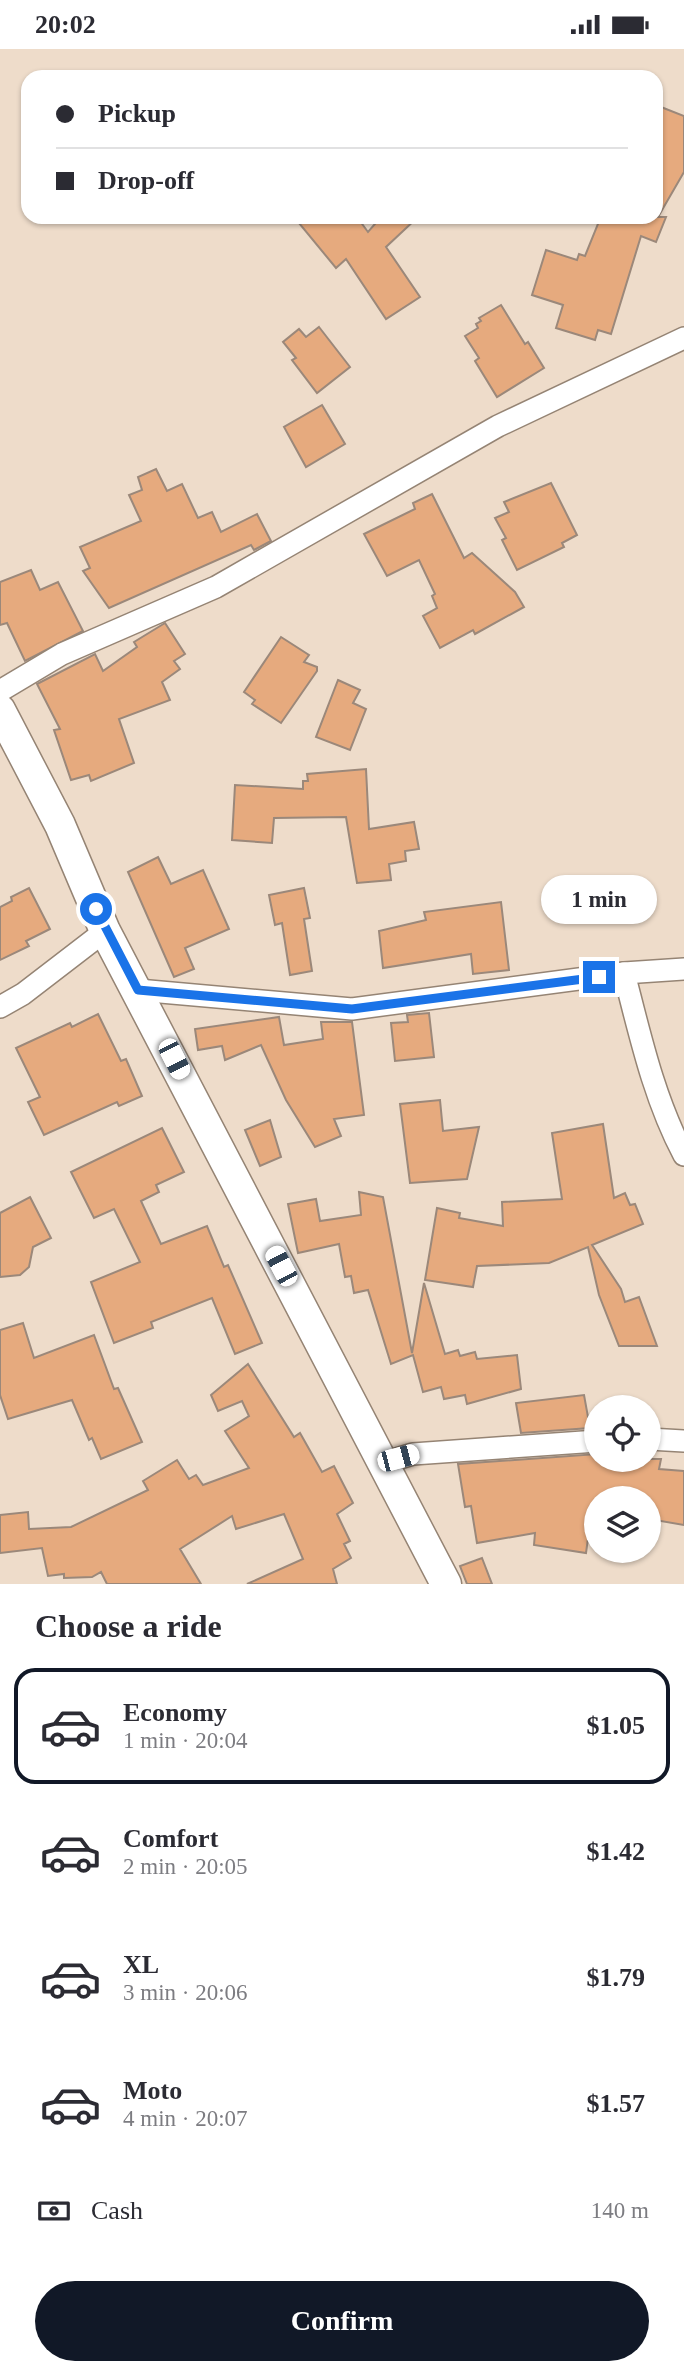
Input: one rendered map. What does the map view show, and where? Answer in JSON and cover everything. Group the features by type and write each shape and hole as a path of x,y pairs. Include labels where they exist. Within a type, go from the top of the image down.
{"main road":[{"path":"0,710 60,825 105,931 446,1584"}],"street":[{"path":"0,691 62,654 216,587 498,426 684,338"},
{"path":"0,1007 23,994 105,931"},
{"path":"138,990 352,1009 624,974 684,969"},
{"path":"624,974 649,1067 673,1134 684,1155"},
{"path":"661,1440 684,1441"},
{"path":"383,1462 413,1454 584,1442"}],"building":[{"path":"663,108 684,116 684,172 663,208"},
{"path":"663,217 666,217 656,242 641,236 611,334 598,330 595,340 556,328 563,305 532,295 546,250 577,260 579,254 585,256 598,224 663,224"},
{"path":"300,224 362,224 368,232 375,224 411,224 386,247 420,297 386,319 346,259 336,268"},
{"path":"501,305 525,344 528,342 544,368 497,397 475,361 479,358 465,336 478,328 476,324 481,321 479,318"},
{"path":"319,327 350,367 317,393 292,360 296,358 283,342 299,329 306,337"},
{"path":"322,405 345,444 306,467 284,427"},
{"path":"156,469 167,491 182,484 198,518 212,512 221,532 257,514 271,541 254,550 251,545 109,608 83,571 90,568 80,547 141,521 129,495 142,490 138,477"},
{"path":"551,483 577,535 562,543 564,547 517,570 502,540 506,538 495,518 509,512 504,502"},
{"path":"432,494 464,558 472,553 515,592 524,607 475,634 473,630 440,648 423,616 437,608 432,596 435,594 419,560 387,576 364,534 415,509 413,503"},
{"path":"31,570 40,590 58,582 83,631 25,661 7,623 0,625 0,582"},
{"path":"165,623 185,654 174,661 180,669 162,682 170,700 119,719 134,763 91,781 89,775 71,780 54,730 60,729 37,684 95,654 103,671 137,647 134,642"},
{"path":"281,637 309,655 304,662 317,667 317,671 281,723 252,704 255,700 244,692"},
{"path":"338,680 360,690 353,703 366,709 350,750 316,737"},
{"path":"366,769 369,829 414,822 419,849 405,851 406,861 389,864 391,880 357,883 346,817 274,818 272,843 232,840 235,785 303,789 303,781 308,781 307,774"},
{"path":"158,857 171,884 203,870 229,929 185,948 194,969 174,977 128,872"},
{"path":"29,888 50,929 26,941 29,946 0,960 0,907 12,901 11,897"},
{"path":"304,888 310,918 304,919 312,971 290,975 282,923 275,925 269,895"},
{"path":"501,902 509,970 473,974 471,954 383,968 379,931 426,920 424,912"},
{"path":"429,1013 434,1057 395,1061 391,1023 408,1022 407,1015"},
{"path":"98,1014 121,1061 126,1059 142,1096 119,1106 117,1102 44,1135 28,1102 40,1097 16,1048 70,1023 72,1027"},
{"path":"279,1017 284,1045 323,1039 321,1022 352,1022 364,1115 334,1119 341,1136 315,1147 286,1100 261,1045 225,1060 222,1046 198,1050 195,1029"},
{"path":"440,1100 443,1131 479,1127 467,1179 410,1183 400,1104"},
{"path":"270,1120 281,1157 260,1166 245,1130"},
{"path":"603,1124 614,1198 625,1193 630,1205 635,1204 643,1224 592,1245 621,1289 625,1302 639,1297 657,1346 619,1346 599,1295 588,1247 549,1263 477,1266 473,1287 425,1280 437,1208 460,1213 459,1218 503,1226 502,1202 562,1199 552,1133"},
{"path":"162,1128 184,1172 156,1185 159,1192 141,1201 161,1244 207,1226 224,1267 228,1265 262,1343 235,1354 212,1298 151,1322 153,1328 114,1343 91,1282 140,1262 114,1209 94,1218 71,1172"},
{"path":"359,1192 383,1197 412,1353 424,1283 445,1354 458,1350 460,1356 475,1352 477,1359 517,1355 521,1389 467,1404 465,1395 444,1399 441,1387 423,1392 413,1355 391,1364 368,1290 354,1293 351,1276 345,1277 339,1244 298,1253 288,1204 316,1199 320,1221 361,1215"},
{"path":"30,1197 51,1238 33,1247 29,1267 20,1275 0,1277 0,1213"},
{"path":"23,1323 34,1358 94,1335 114,1389 118,1388 142,1442 101,1459 92,1438 89,1440 72,1400 8,1419 0,1395 0,1330"},
{"path":"248,1364 294,1437 300,1433 322,1472 334,1466 353,1503 337,1514 350,1541 344,1544 351,1558 333,1569 337,1584 247,1584 303,1559 284,1514 236,1529 232,1516 180,1549 201,1584 107,1584 101,1572 92,1577 64,1578 64,1574 48,1576 42,1548 0,1553 0,1515 28,1512 29,1529 71,1527 148,1490 143,1481 177,1460 189,1479 196,1475 203,1485 249,1468 225,1431 249,1416 242,1401 218,1411 211,1395"},
{"path":"584,1395 584,1428 521,1433 516,1403"},
{"path":"584,1455 584,1472 684,1471 684,1525 661,1521 661,1486 584,1486 584,1553 534,1545 535,1533 477,1543 471,1506 465,1507 458,1464"},
{"path":"482,1558 492,1584 467,1584 460,1566"}],"route":[{"path":"96,909 105,931 138,990 352,1009 599,977"}]}
